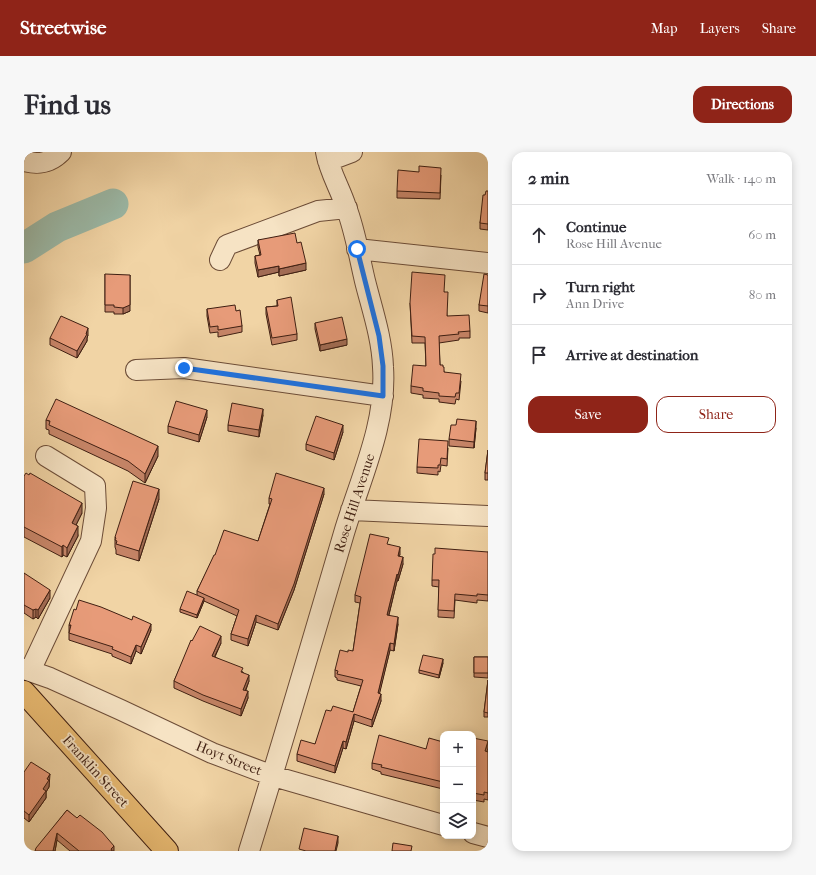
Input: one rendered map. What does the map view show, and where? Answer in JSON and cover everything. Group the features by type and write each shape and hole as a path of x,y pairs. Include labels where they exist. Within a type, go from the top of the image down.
{"main road":[{"name":"Franklin Street","path":"24,692 167,851"}],"street":[{"path":"24,161 33,164 43,163 52,159 61,152"},
{"path":"327,157 352,152"},
{"name":"Rose Hill Avenue","path":"249,851 273,776 351,510 372,447 379,422 383,396 383,366 379,336 346,208 327,157"},
{"path":"220,260 227,244 318,212 346,208"},
{"path":"357,249 488,263"},
{"path":"136,370 184,368 383,396"},
{"path":"27,670 91,541 96,508 95,486 46,456"},
{"path":"351,510 488,516"},
{"name":"Hoyt Street","path":"27,670 121,710 212,753 273,776 440,823"},
{"path":"476,834 488,837"}],"building":[{"path":"419,166 441,168 440,193 397,191 398,170 419,172"},
{"path":"486,191 488,191 488,224 480,223 483,195 485,195"},
{"path":"295,233 297,243 301,242 306,263 279,269 279,266 258,270 255,256 261,255 258,240"},
{"path":"412,272 445,275 444,292 448,292 447,316 469,315 470,331 458,332 459,334 439,336 440,365 443,365 444,372 461,374 459,393 456,393 455,397 439,396 439,393 423,391 423,388 411,386 413,365 426,366 425,337 412,336 410,303"},
{"path":"105,274 130,275 130,305 123,308 114,307 114,305 105,305"},
{"path":"484,274 488,275 488,306 479,305"},
{"path":"291,297 297,334 272,338 266,307 278,306 277,300"},
{"path":"235,305 236,311 240,310 242,326 218,330 218,326 210,327 207,309"},
{"path":"61,316 88,328 87,334 77,351 50,338"},
{"path":"342,317 347,339 320,345 315,323"},
{"path":"56,399 158,446 145,474 128,461 49,425 50,421 46,420"},
{"path":"176,401 207,410 199,435 168,426"},
{"path":"232,403 263,409 259,430 228,425"},
{"path":"316,416 343,425 334,453 306,444"},
{"path":"457,419 476,421 474,442 449,439 451,425 456,425"},
{"path":"419,439 448,441 447,459 441,458 438,468 417,467"},
{"path":"488,450 488,473 485,473"},
{"path":"26,473 29,475 30,473 82,503 72,523 78,526 67,548 63,545 62,547 24,527 24,476"},
{"path":"276,473 324,488 294,584 278,624 256,615 248,639 231,634 239,610 197,591 215,555 224,530 258,541 272,499 269,498"},
{"path":"133,481 159,489 139,551 116,544 117,541 115,540"},
{"path":"370,534 389,538 387,544 400,547 398,556 403,557 398,575 397,574 387,615 398,617 394,644 390,643 378,693 381,694 372,720 354,714 346,742 343,741 335,766 297,754 301,740 315,744 326,710 331,711 333,706 353,712 363,680 337,674 338,671 335,670 340,650 348,652 348,650 353,651 361,597 355,595"},
{"path":"435,548 488,552 488,595 477,594 477,596 455,594 454,611 438,610 439,580 432,580 433,554 435,554"},
{"path":"24,573 50,590 38,610 33,610 24,605"},
{"path":"187,591 204,598 197,615 180,609"},
{"path":"79,600 101,607 132,620 133,616 151,624 141,647 136,645 131,657 112,649 113,647 69,633 71,625 69,625 74,609 76,610"},
{"path":"200,626 221,636 212,656 243,668 241,672 249,675 243,690 248,691 241,709 203,695 174,681 191,640 192,641"},
{"path":"423,655 443,659 439,675 419,670"},
{"path":"474,657 488,657 488,673 474,673"},
{"path":"488,680 488,713 484,712"},
{"path":"379,735 426,749 429,738 440,741 440,781 381,767 382,765 372,763"},
{"path":"476,739 488,741 485,751 488,752 488,793 484,792 484,795 476,794"},
{"path":"31,762 50,774 47,779 49,780 43,789 46,791 29,815 24,811 24,772"},
{"path":"67,810 77,818 80,815 102,832 114,846 111,849 112,851 79,851 57,833 53,851 35,851"},
{"path":"304,828 338,836 335,851 306,851 299,849"},
{"path":"393,843 412,846 411,851 392,851"}],"waterway":[{"path":"24,248 57,227 113,204"}],"route":[{"path":"184,368 383,396 383,366 379,336 357,249"}]}
